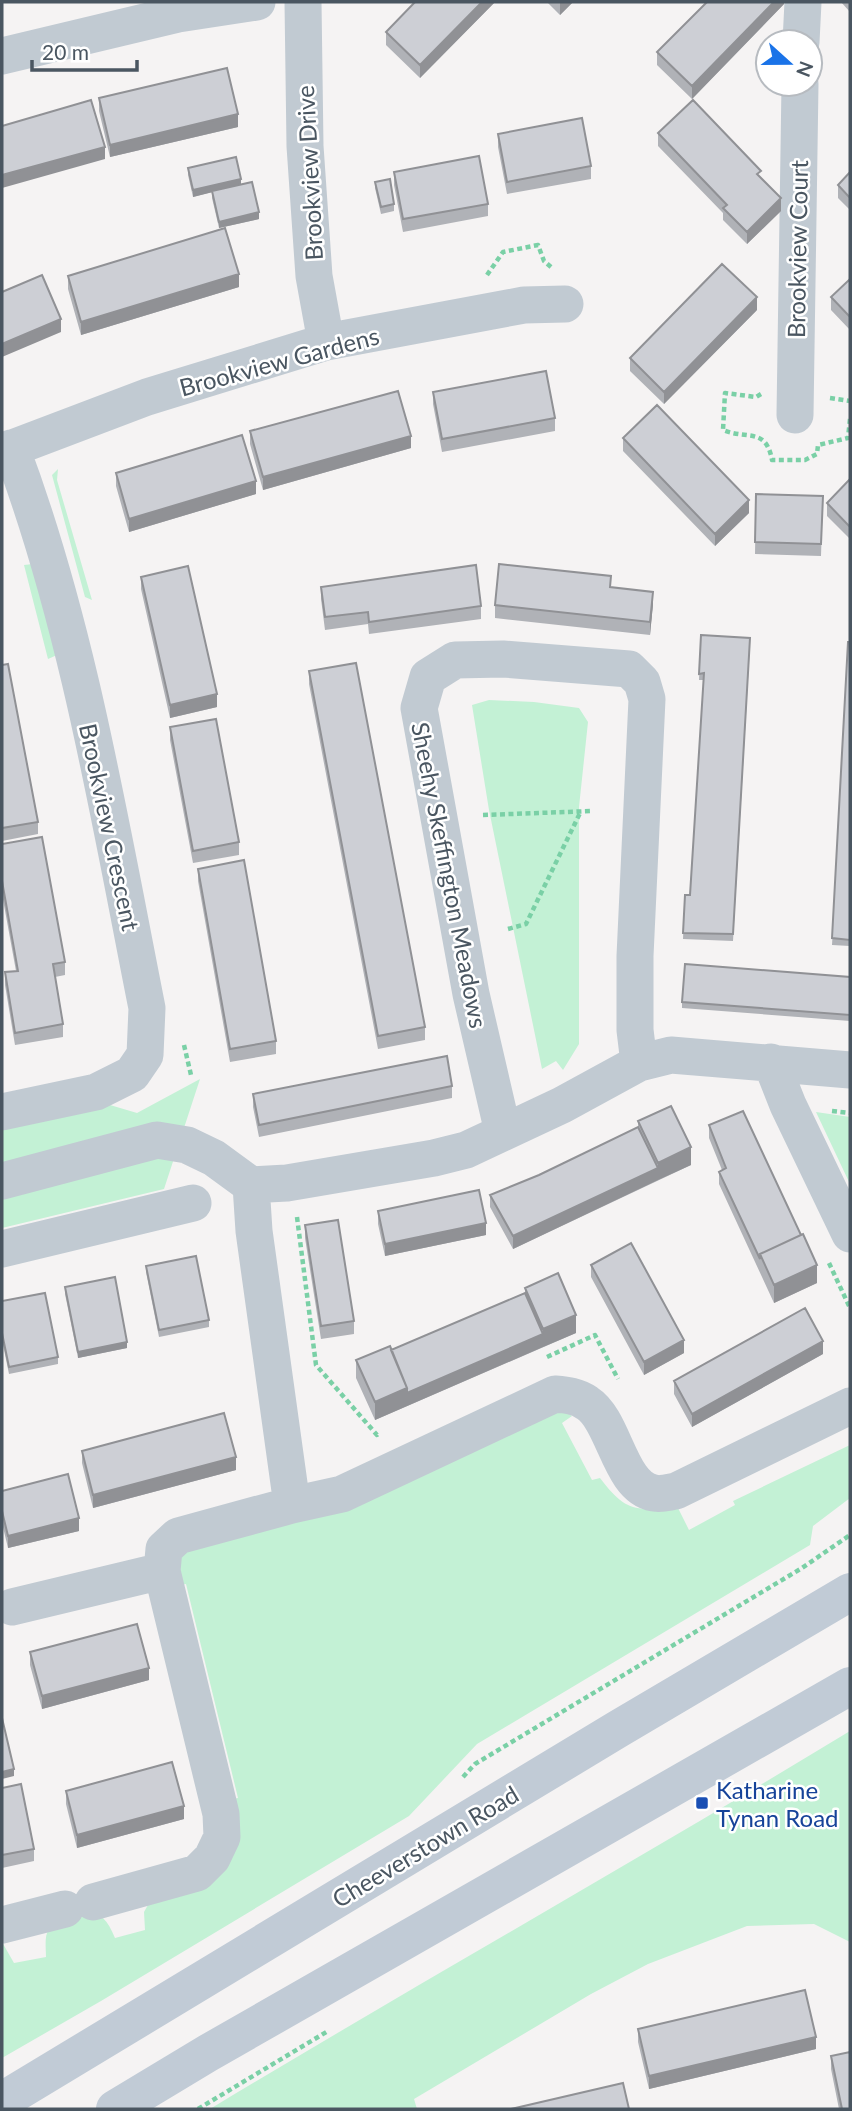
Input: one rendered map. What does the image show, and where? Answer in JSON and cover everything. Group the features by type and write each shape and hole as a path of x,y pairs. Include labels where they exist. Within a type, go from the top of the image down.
{"main road":[{"name":"Cheeverstown Road","path":"2,2101 843,1593"},
{"path":"115,2109 208,2053 850,1686"}],"street":[{"path":"2,56 178,14 257,2"},
{"name":"Brookview Drive","path":"303,2 305,146 314,276 326,342"},
{"path":"802,28 803,2"},
{"name":"Brookview Court","path":"795,415 800,98"},
{"name":"Brookview Gardens","path":"7,450 147,397 326,342 524,305 562,288"},
{"name":"Brookview Crescent","path":"2,1112 96,1092 132,1074 145,1055 146,1008 82,690 35,512 7,450"},
{"name":"Sheehy Skeffington Meadows","path":"503,1132 471,994 419,708 428,677 455,660 503,659 629,669 642,682 647,699 635,956 635,1030 639,1063"},
{"path":"2,1181 157,1140 187,1145 214,1158 251,1185 287,1183 466,1150 562,1105 639,1063 671,1055 850,1070"},
{"path":"771,1062 788,1105 850,1234"},
{"path":"251,1185 254,1231 292,1505"},
{"path":"2,1249 192,1203"},
{"path":"2,1925 197,1873 212,1858 222,1837 221,1814 162,1571 164,1549 178,1536 342,1494 555,1394 573,1396 589,1404 599,1416 628,1471 640,1487 655,1494 676,1491 850,1406"},
{"path":"12,1607 162,1571"}],"path":[{"path":"484,277 491,272 503,252 538,245 544,261 562,288"},
{"path":"508,929 526,924 581,811"},
{"path":"483,816 593,811"},
{"path":"181,1033 191,1075"},
{"path":"309,1214 296,1217 316,1365 377,1435 389,1429"},
{"path":"535,1363 595,1335 621,1384"}],"green space":[{"path":"58,469 57,480 92,600 85,597 52,475"},
{"path":"33,564 57,655 48,659 24,565"},
{"path":"489,700 579,708 588,722 579,807 579,1044 563,1070 556,1061 542,1069 489,810 472,705"},
{"path":"200,1079 164,1189 2,1228 2,1128 110,1105 137,1113"},
{"path":"816,1112 850,1117 850,1184"},
{"path":"562,1410 572,1416 562,1423 592,1480 600,1478 617,1497 632,1507 651,1508 676,1504 689,1530 735,1505 733,1501 850,1445 850,1498 813,1526 810,1545 477,1744 409,1816 2,2058 2,1942 14,1963 46,1957 46,1939 50,1928 73,1916 89,1912 106,1921 115,1938 145,1930 144,1912 153,1896 194,1877 226,1800 238,1798 186,1584 172,1586 175,1555"},
{"path":"850,1731 850,1942 814,1924 747,1926 648,1964 591,1994 414,2099 417,2109 210,2109 690,1826"}],"building":[{"path":"415,2 482,2 420,65 386,32"},
{"path":"707,2 774,2 692,86 657,52"},
{"path":"227,68 238,114 110,145 99,98"},
{"path":"91,100 105,147 2,175 2,126"},
{"path":"693,100 761,171 757,174 781,198 747,232 723,208 727,205 658,133"},
{"path":"582,118 591,166 507,182 498,134"},
{"path":"479,156 488,204 403,219 394,172"},
{"path":"236,157 241,179 193,190 188,168"},
{"path":"850,172 850,198 838,185"},
{"path":"390,179 394,204 381,207 375,182"},
{"path":"252,182 259,212 219,222 212,191"},
{"path":"225,228 239,274 81,322 68,276"},
{"path":"722,264 757,297 664,392 630,358"},
{"path":"42,275 61,319 2,344 2,292"},
{"path":"850,279 850,317 831,297"},
{"path":"546,371 555,418 442,439 433,392"},
{"path":"398,391 411,436 263,477 250,431"},
{"path":"657,405 749,500 715,534 623,438"},
{"path":"242,435 256,481 129,519 116,473"},
{"path":"850,479 850,527 827,503"},
{"path":"756,494 823,496 821,544 755,542"},
{"path":"499,564 611,576 610,587 653,592 650,622 495,605"},
{"path":"476,565 481,606 369,622 368,612 325,617 321,587"},
{"path":"188,566 217,694 170,705 141,577"},
{"path":"701,635 750,638 733,934 683,933 685,895 690,895 704,673 699,674"},
{"path":"850,642 850,940 832,938"},
{"path":"356,663 425,1027 378,1036 309,671"},
{"path":"8,664 38,822 2,828 2,665"},
{"path":"216,719 239,842 193,851 170,727"},
{"path":"42,837 65,962 53,964 63,1024 15,1033 5,972 18,971 2,881 2,844"},
{"path":"244,860 276,1041 230,1049 198,869"},
{"path":"685,964 850,977 850,1015 682,1002"},
{"path":"447,1056 452,1086 259,1125 253,1094"},
{"path":"671,1106 691,1147 658,1163 638,1121"},
{"path":"743,1111 801,1235 760,1254 760,1259 719,1172 726,1168 709,1125"},
{"path":"638,1127 658,1168 513,1236 490,1195 539,1175"},
{"path":"479,1190 486,1223 385,1244 378,1211"},
{"path":"338,1220 354,1321 321,1326 305,1225"},
{"path":"803,1234 817,1265 774,1285 760,1254"},
{"path":"631,1243 684,1340 644,1362 591,1265"},
{"path":"196,1256 209,1320 159,1330 146,1266"},
{"path":"558,1273 576,1315 543,1329 525,1288"},
{"path":"115,1277 127,1342 78,1352 65,1287"},
{"path":"45,1293 58,1357 9,1367 2,1333 2,1301"},
{"path":"525,1293 543,1334 407,1393 391,1350"},
{"path":"805,1308 823,1341 692,1414 674,1381"},
{"path":"390,1346 407,1388 375,1402 356,1360"},
{"path":"224,1413 236,1457 93,1495 82,1451"},
{"path":"68,1474 79,1518 8,1536 2,1511 2,1491"},
{"path":"137,1624 149,1668 42,1696 30,1652"},
{"path":"2,1718 14,1769 2,1772"},
{"path":"172,1762 184,1806 77,1835 66,1791"},
{"path":"21,1784 34,1849 2,1855 2,1788"},
{"path":"805,1990 816,2037 649,2076 638,2029"},
{"path":"850,2052 850,2109 842,2109 831,2056"},
{"path":"623,2083 629,2109 511,2109"}],"place":[{"name":"Katharine Tynan Road","path":"702,1803"}]}
